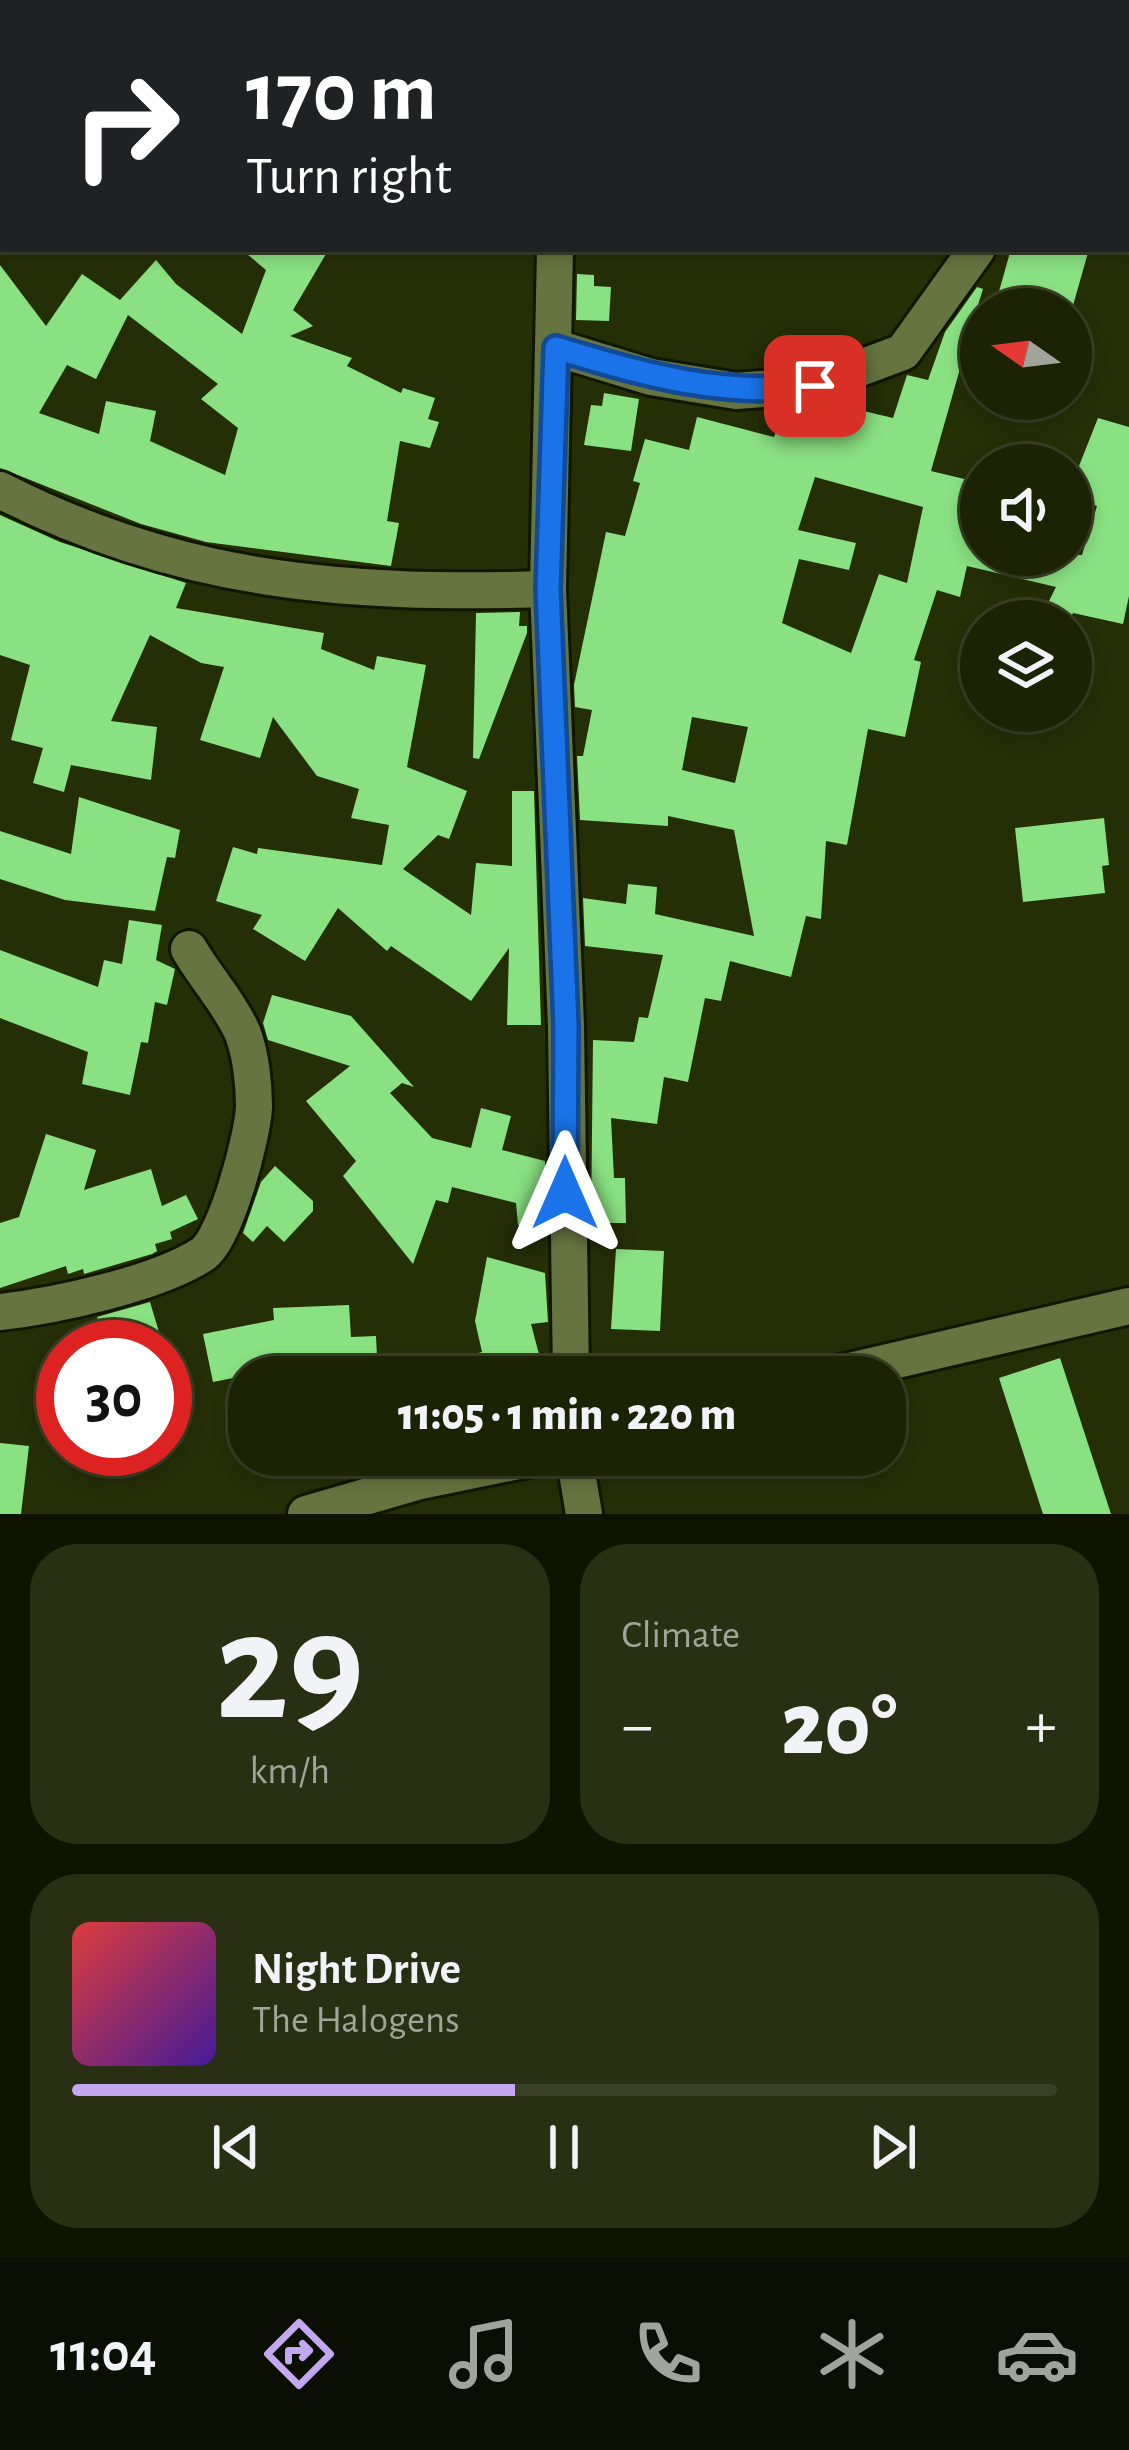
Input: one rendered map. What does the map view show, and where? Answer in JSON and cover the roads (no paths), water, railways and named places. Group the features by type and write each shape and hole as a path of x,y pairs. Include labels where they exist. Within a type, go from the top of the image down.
{"street":[{"path":"555,252 548,589 566,1026 571,1356"},
{"path":"556,348 651,377 736,391 815,386 903,352 975,252"},
{"path":"0,490 73,527 254,578 418,592 548,589"},
{"path":"0,1312 116,1288 211,1246 246,1150 254,1109 243,1034 189,949"},
{"path":"906,1358 1129,1306"},
{"path":"306,1514 445,1476"},
{"path":"578,1476 584,1514"}]}
